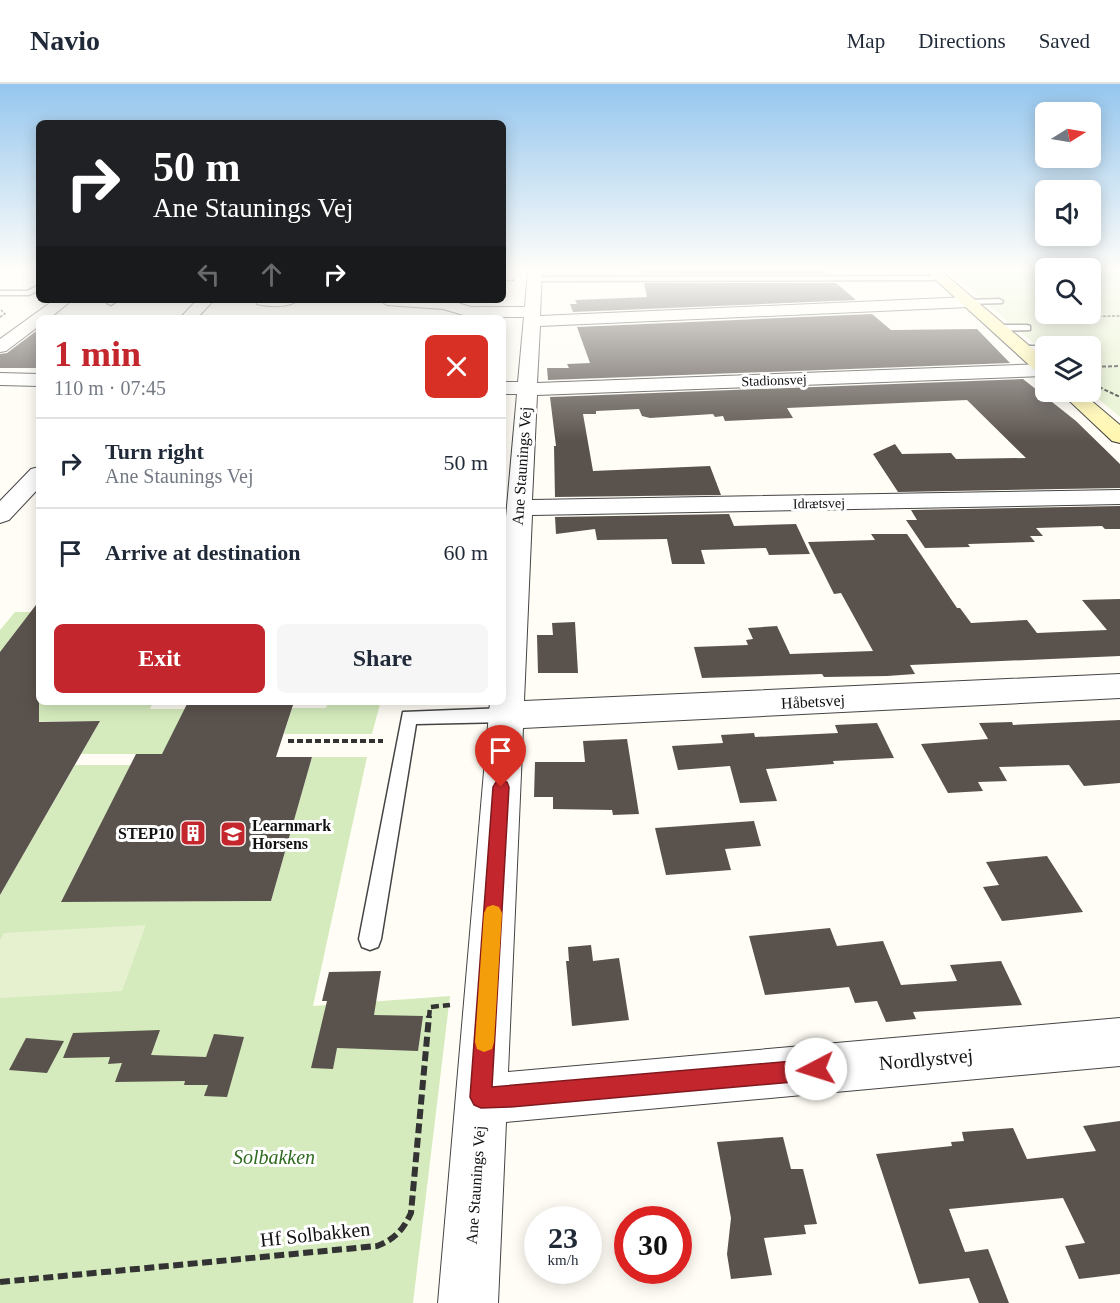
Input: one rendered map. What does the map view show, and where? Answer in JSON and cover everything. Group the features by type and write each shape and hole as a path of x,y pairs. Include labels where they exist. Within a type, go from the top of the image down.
{"main road":[{"path":"997,328 1035,361"},
{"path":"1081,402 1120,436"}],"street":[{"path":"0,347 26,328"},
{"name":"Ane Staunings Vej","path":"468,1303 530,328"},
{"name":"Stadionsvej","path":"506,388 1035,370"},
{"path":"0,379 36,380"},
{"path":"0,515 36,477"},
{"name":"Idrætsvej","path":"519,508 1120,497"},
{"name":"Håbetsvej","path":"506,715 1120,686"},
{"name":"Nordlystvej","path":"481,1097 511,1097 1120,1042"}],"lane":[{"path":"1021,349 1035,349"},
{"path":"370,939 409,717 506,715"}],"path":[{"path":"1101,366 1120,366"},
{"path":"1101,388 1120,397"},
{"path":"288,741 405,741"},
{"name":"Hf Solbakken","path":"0,1282 377,1245 393,1240 403,1231 411,1213 430,1006"}],"green space":[{"path":"1016,328 1120,328 1120,417 1101,401 1101,336 1035,336 1035,344"},
{"path":"15,612 31,612 0,652 0,630"},
{"path":"0,692 36,701 36,705 152,705 150,709 185,709 163,754 81,754 100,721 0,722"},
{"path":"327,705 380,705 372,734 284,734 292,708 326,708"},
{"name":"Solbakken","path":"312,757 367,757 313,1006 450,996 413,1303 0,1303 0,895 75,765 131,765 61,902 271,901"},
{"path":"146,925 122,991 0,998 0,940 4,933"}],"building":[{"path":"577,328 977,329 1010,363 548,380 547,368 569,368 567,364 590,363"},
{"path":"36,331 36,368 0,368 0,354 7,353"},
{"path":"1023,379 1035,389 1035,402 1052,402 1076,421 1120,464 1120,488 898,492 873,454 895,444 902,454 951,453 956,459 1026,458 967,400 787,408 793,418 725,421 723,416 715,417 713,414 650,418 642,416 639,409 596,411 596,414 583,414 593,471 710,466 721,495 555,497 554,446 556,446 550,397"},
{"path":"1120,506 1120,529 1105,529 1102,526 1036,528 1043,536 1030,536 1035,542 968,544 970,547 925,548 906,520 917,520 911,510"},
{"path":"729,514 734,526 796,524 810,554 769,555 766,548 701,550 705,564 672,564 667,539 597,540 595,529 556,534 555,517"},
{"path":"871,534 907,534 957,608 960,608 971,623 1027,620 1037,633 1107,630 1082,600 1120,599 1120,656 910,665 915,674 887,676 824,677 822,674 702,678 694,647 748,645 746,640 753,639 748,628 777,626 790,654 873,651 841,593 834,594 808,542 875,540"},
{"path":"36,605 36,705 39,705 39,722 100,721 0,895 0,652"},
{"path":"575,622 578,673 538,673 537,635 553,635 552,623"},
{"name":"STEP10","path":"186,705 293,705 276,757 312,757 271,901 61,902 136,754 162,754"},
{"path":"1120,720 1120,783 1084,786 1069,765 999,767 1007,781 978,782 983,791 948,793 921,744 988,739 979,723 1012,722 1013,725"},
{"path":"877,723 894,758 833,761 834,764 766,769 777,801 740,803 730,766 678,770 672,746 723,743 721,735 754,733 755,737 838,733 835,725"},
{"path":"627,739 639,814 613,815 612,810 553,809 553,797 534,797 535,762 585,762 583,741"},
{"path":"754,821 761,846 725,849 731,870 666,875 655,828"},
{"path":"1047,856 1083,912 1002,921 983,887 999,885 986,862"},
{"path":"830,928 837,946 883,941 901,985 957,981 950,965 1001,961 1022,1005 913,1012 916,1019 886,1022 877,1001 855,1003 849,987 765,995 749,936"},
{"path":"591,945 593,961 619,958 629,1020 572,1026 566,961 569,961 568,947"},
{"path":"381,971 374,1015 423,1016 418,1051 337,1048 333,1069 311,1068 327,1001 322,1001 329,972"},
{"path":"160,1030 151,1055 206,1057 214,1034 244,1037 227,1097 204,1096 208,1085 184,1085 185,1081 115,1082 122,1063 108,1064 110,1057 63,1058 73,1033"},
{"path":"26,1038 64,1041 47,1073 9,1070"},
{"path":"1120,1121 1120,1274 1079,1279 1065,1246 1085,1243 1063,1198 949,1209 965,1252 988,1249 1009,1303 979,1303 969,1278 919,1284 876,1154 952,1146 951,1142 964,1141 962,1132 1013,1128 1027,1159 1096,1151 1083,1126"},
{"path":"783,1137 791,1169 803,1169 817,1224 804,1225 806,1234 764,1238 772,1275 731,1279 727,1254 731,1218 717,1142"}],"slow traffic":[{"path":"484,1042 493,913"}],"place":[{"name":"STEP10","path":"193,833"},
{"name":"Learnmark Horsens","path":"233,834"}],"route":[{"path":"501,787 481,1097 511,1097 816,1069"}]}
